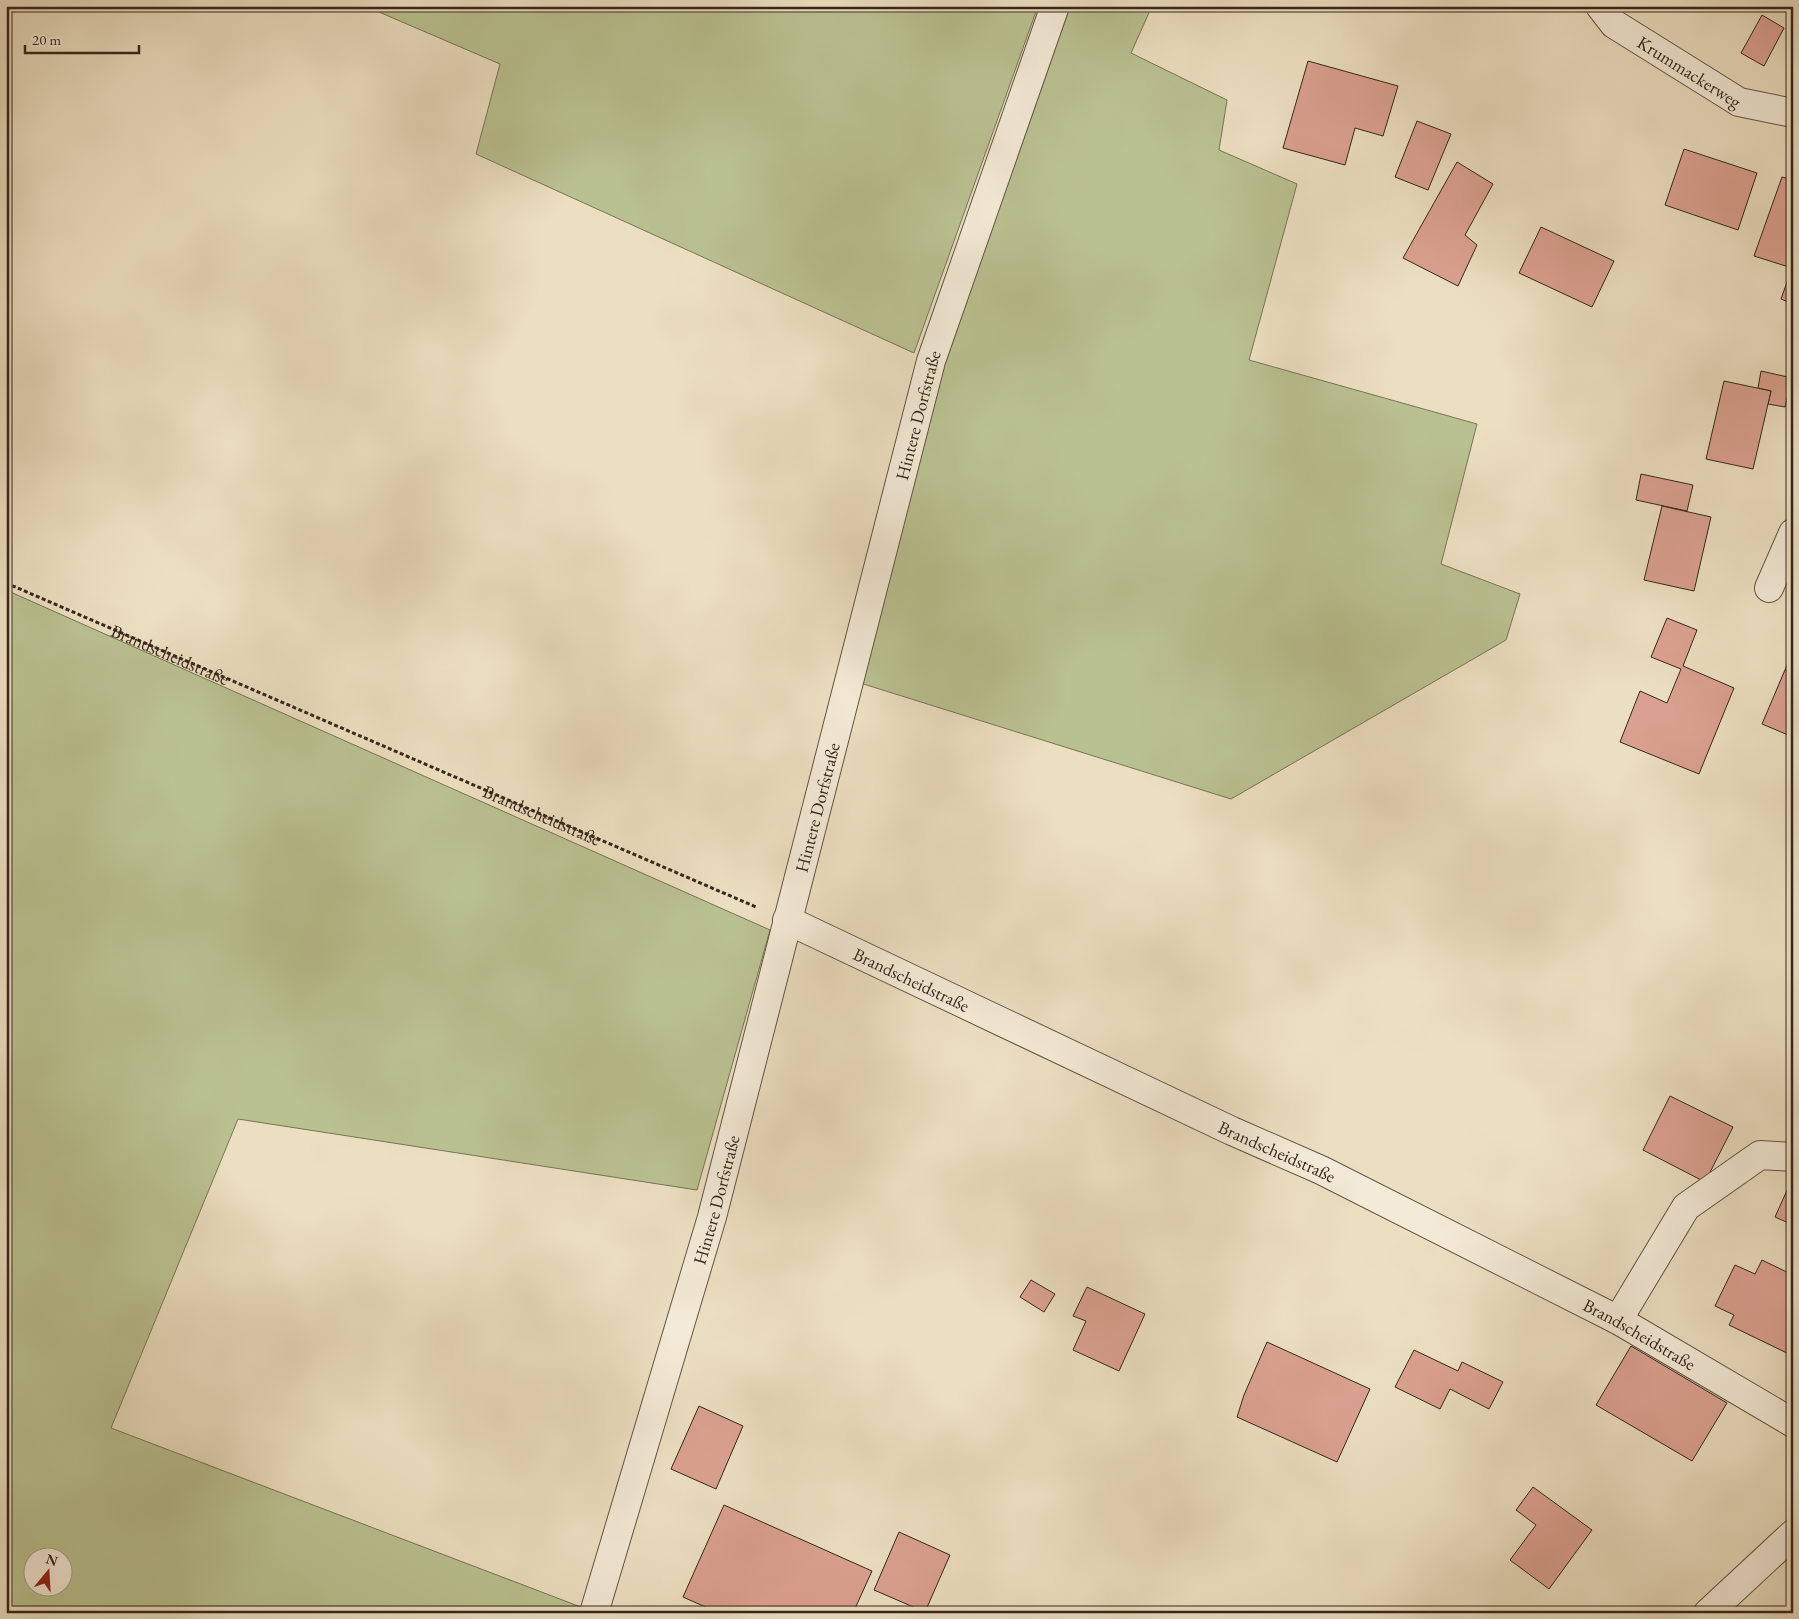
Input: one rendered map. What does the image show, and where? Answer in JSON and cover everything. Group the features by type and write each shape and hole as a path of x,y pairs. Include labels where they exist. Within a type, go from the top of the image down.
{"street":[{"name":"Hintere Dorfstraße","path":"594,1613 712,1217 931,361 1055,6"},
{"name":"Krummackerweg","path":"1600,6 1614,24 1739,102 1793,113"},
{"path":"1769,588 1793,533"},
{"name":"Brandscheidstraße","path":"787,920 1232,1131 1321,1170 1618,1320 1793,1423"},
{"path":"1618,1320 1686,1207 1760,1155 1793,1157"},
{"path":"1708,1613 1793,1534"}],"path":[{"name":"Brandscheidstraße","path":"6,583 787,920"}],"green space":[{"path":"365,6 1038,6 914,353 476,154 500,64"},
{"path":"1055,6 1152,6 1131,53 1227,100 1219,150 1297,184 1249,360 1477,424 1441,564 1520,594 1506,640 1231,799 857,682 931,387"},
{"path":"6,590 770,930 697,1190 238,1119 111,1428 594,1613 6,1613"}],"building":[{"path":"1762,15 1784,28 1764,66 1741,53"},
{"path":"1308,61 1398,86 1383,136 1355,128 1345,165 1283,148"},
{"path":"1417,121 1451,134 1428,190 1395,177"},
{"path":"1684,149 1757,173 1738,230 1665,205"},
{"path":"1457,162 1493,184 1465,235 1477,245 1458,286 1403,258"},
{"path":"1782,177 1793,180 1793,304 1781,299 1792,268 1754,256"},
{"path":"1541,227 1614,261 1592,307 1519,273"},
{"path":"1761,371 1792,378 1785,407 1768,404 1771,391 1758,388"},
{"path":"1724,381 1771,391 1753,469 1706,459"},
{"path":"1641,474 1693,485 1687,511 1636,500"},
{"path":"1662,506 1711,517 1694,591 1644,580"},
{"path":"1667,618 1697,630 1683,666 1734,688 1699,774 1620,742 1640,691 1667,703 1681,669 1651,657"},
{"path":"1793,651 1793,737 1762,724"},
{"path":"1670,1096 1733,1127 1705,1182 1643,1150"},
{"path":"1793,1177 1793,1225 1775,1217"},
{"path":"1762,1260 1793,1275 1793,1351 1791,1355 1729,1325 1734,1315 1715,1306 1735,1265 1755,1274"},
{"path":"1031,1280 1055,1294 1044,1312 1020,1297"},
{"path":"1087,1287 1145,1314 1119,1371 1073,1350 1086,1321 1073,1316"},
{"path":"1267,1342 1370,1389 1337,1462 1237,1417 1244,1395"},
{"path":"1631,1346 1727,1403 1692,1461 1596,1405"},
{"path":"1414,1350 1458,1371 1462,1362 1503,1382 1489,1409 1450,1389 1440,1409 1395,1387"},
{"path":"699,1406 743,1426 716,1489 671,1469"},
{"path":"1533,1487 1592,1530 1549,1589 1510,1560 1536,1525 1516,1510"},
{"path":"724,1505 872,1571 853,1613 719,1613 683,1597"},
{"path":"899,1532 950,1555 925,1612 874,1590"}]}
